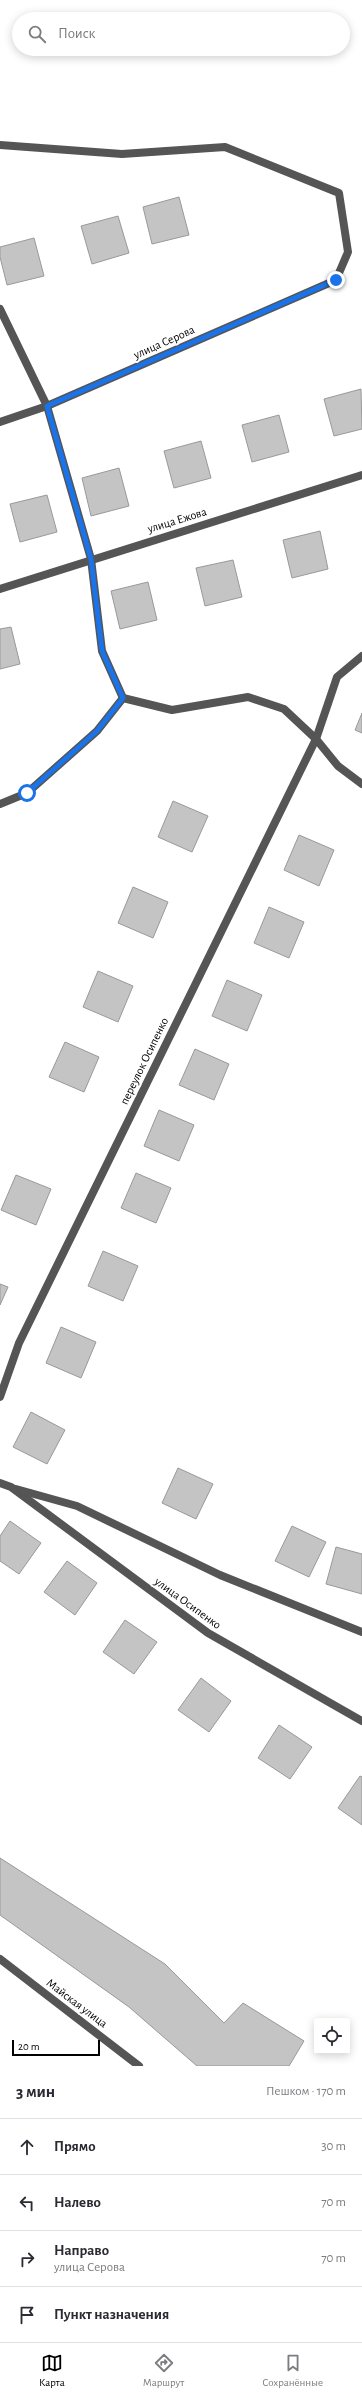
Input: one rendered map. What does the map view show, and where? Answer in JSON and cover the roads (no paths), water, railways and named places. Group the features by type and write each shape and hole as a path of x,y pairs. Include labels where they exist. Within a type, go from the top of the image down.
{"street":[{"name":"улица Серова","path":"0,145 122,154 225,147 338,193 348,252 336,280 47,406 0,422"},
{"path":"0,309 47,406 91,559 102,651 123,698"},
{"name":"улица Ежова","path":"0,589 91,559 362,475"},
{"name":"переулок Осипенко","path":"0,1397 19,1343 316,738 337,677 362,656"},
{"path":"123,698 172,710 248,697 284,709 316,738 338,766 362,784"},
{"path":"0,804 27,793 97,731 123,698"},
{"name":"улица Осипенко","path":"0,1483 77,1506 220,1575 362,1632"},
{"name":"улица Осипенко","path":"11,1487 208,1633 362,1721"},
{"name":"Майская улица","path":"0,1959 139,2066"}]}
